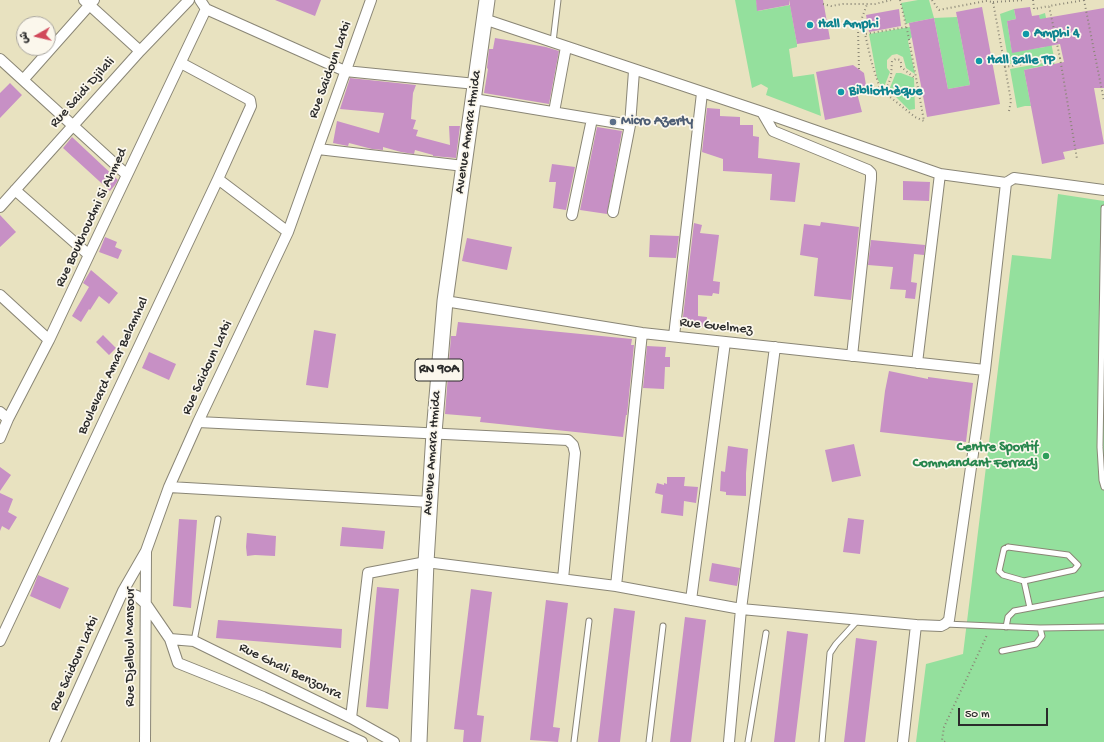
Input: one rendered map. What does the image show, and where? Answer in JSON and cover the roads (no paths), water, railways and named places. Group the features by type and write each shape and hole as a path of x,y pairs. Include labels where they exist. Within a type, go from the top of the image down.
{"main road":[{"name":"Avenue Amara Hmida","path":"418,742 426,562 434,433 445,301 487,0"}],"street":[{"name":"Rue Saidi Djilali","path":"0,207 140,51 189,0"},
{"name":"Rue Saidoun Larbi","path":"55,742 124,592 146,551 169,487 198,422 288,232 371,0"},
{"path":"24,80 89,2 140,51"},
{"path":"203,4 345,71 476,84"},
{"name":"Rue Boukhoudmi Si Ahmed","path":"0,438 8,419 49,340 181,63 203,4"},
{"path":"484,19 634,71 762,112 940,174 1006,183 1014,178 1104,190"},
{"path":"554,112 566,47"},
{"path":"0,58 128,175"},
{"name":"Boulevard Amar Belamhal","path":"0,641 251,106 250,100 181,63"},
{"path":"614,212 630,125 634,71"},
{"path":"674,336 702,93"},
{"path":"474,99 630,125"},
{"path":"762,112 773,131 868,170 870,173 871,180 852,356"},
{"path":"572,215 592,119"},
{"path":"318,149 464,166"},
{"path":"917,363 940,174"},
{"path":"218,179 288,232"},
{"path":"351,718 368,574 426,562 616,586 741,609 916,625 941,626 945,624 949,620 985,370 1006,183"},
{"path":"15,190 89,255"},
{"path":"0,295 49,340"},
{"name":"Rue Guelmez","path":"445,301 642,333 985,370"},
{"path":"616,586 642,333"},
{"path":"691,600 725,342"},
{"path":"729,742 741,609 775,347"},
{"path":"0,412 8,419"},
{"path":"198,422 568,440 573,445 575,454 563,579"},
{"path":"169,487 430,502"},
{"name":"Rue Djelloul Mansour","path":"145,742 144,634 146,604 146,551"},
{"path":"124,592 137,596 146,604 170,639 178,663 263,697 362,742"},
{"path":"903,742 916,625"},
{"name":"Rue Ghali Benzohra","path":"170,639 194,641 351,718 394,742"}],"lane":[{"path":"553,42 558,0"},
{"path":"1104,208 1100,447 1102,480 1104,487"},
{"path":"1101,388 1104,382"},
{"path":"194,641 218,519"},
{"path":"1008,547 1068,554 1078,565 1074,570 1024,581 1003,575 1000,571 1004,549 1008,547"},
{"path":"1024,581 1030,608"},
{"path":"1006,627 1008,617 1014,611 1104,594"},
{"path":"822,742 830,653 836,644 858,620"},
{"path":"574,742 589,621"},
{"path":"945,624 1040,628 1104,627"},
{"path":"649,742 662,626"},
{"path":"1002,651 1036,644 1042,636 1040,628"},
{"path":"748,742 766,633"}],"place":[{"name":"Hall Amphi","path":"810,25"},
{"name":"Amphi 4","path":"1026,34"},
{"name":"Hall salle TP","path":"979,61"},
{"name":"Bibliothèque","path":"841,92"},
{"name":"Micro Azerty","path":"613,122"},
{"name":"Centre Sportif Commandant Ferradj","path":"1046,456"}]}
